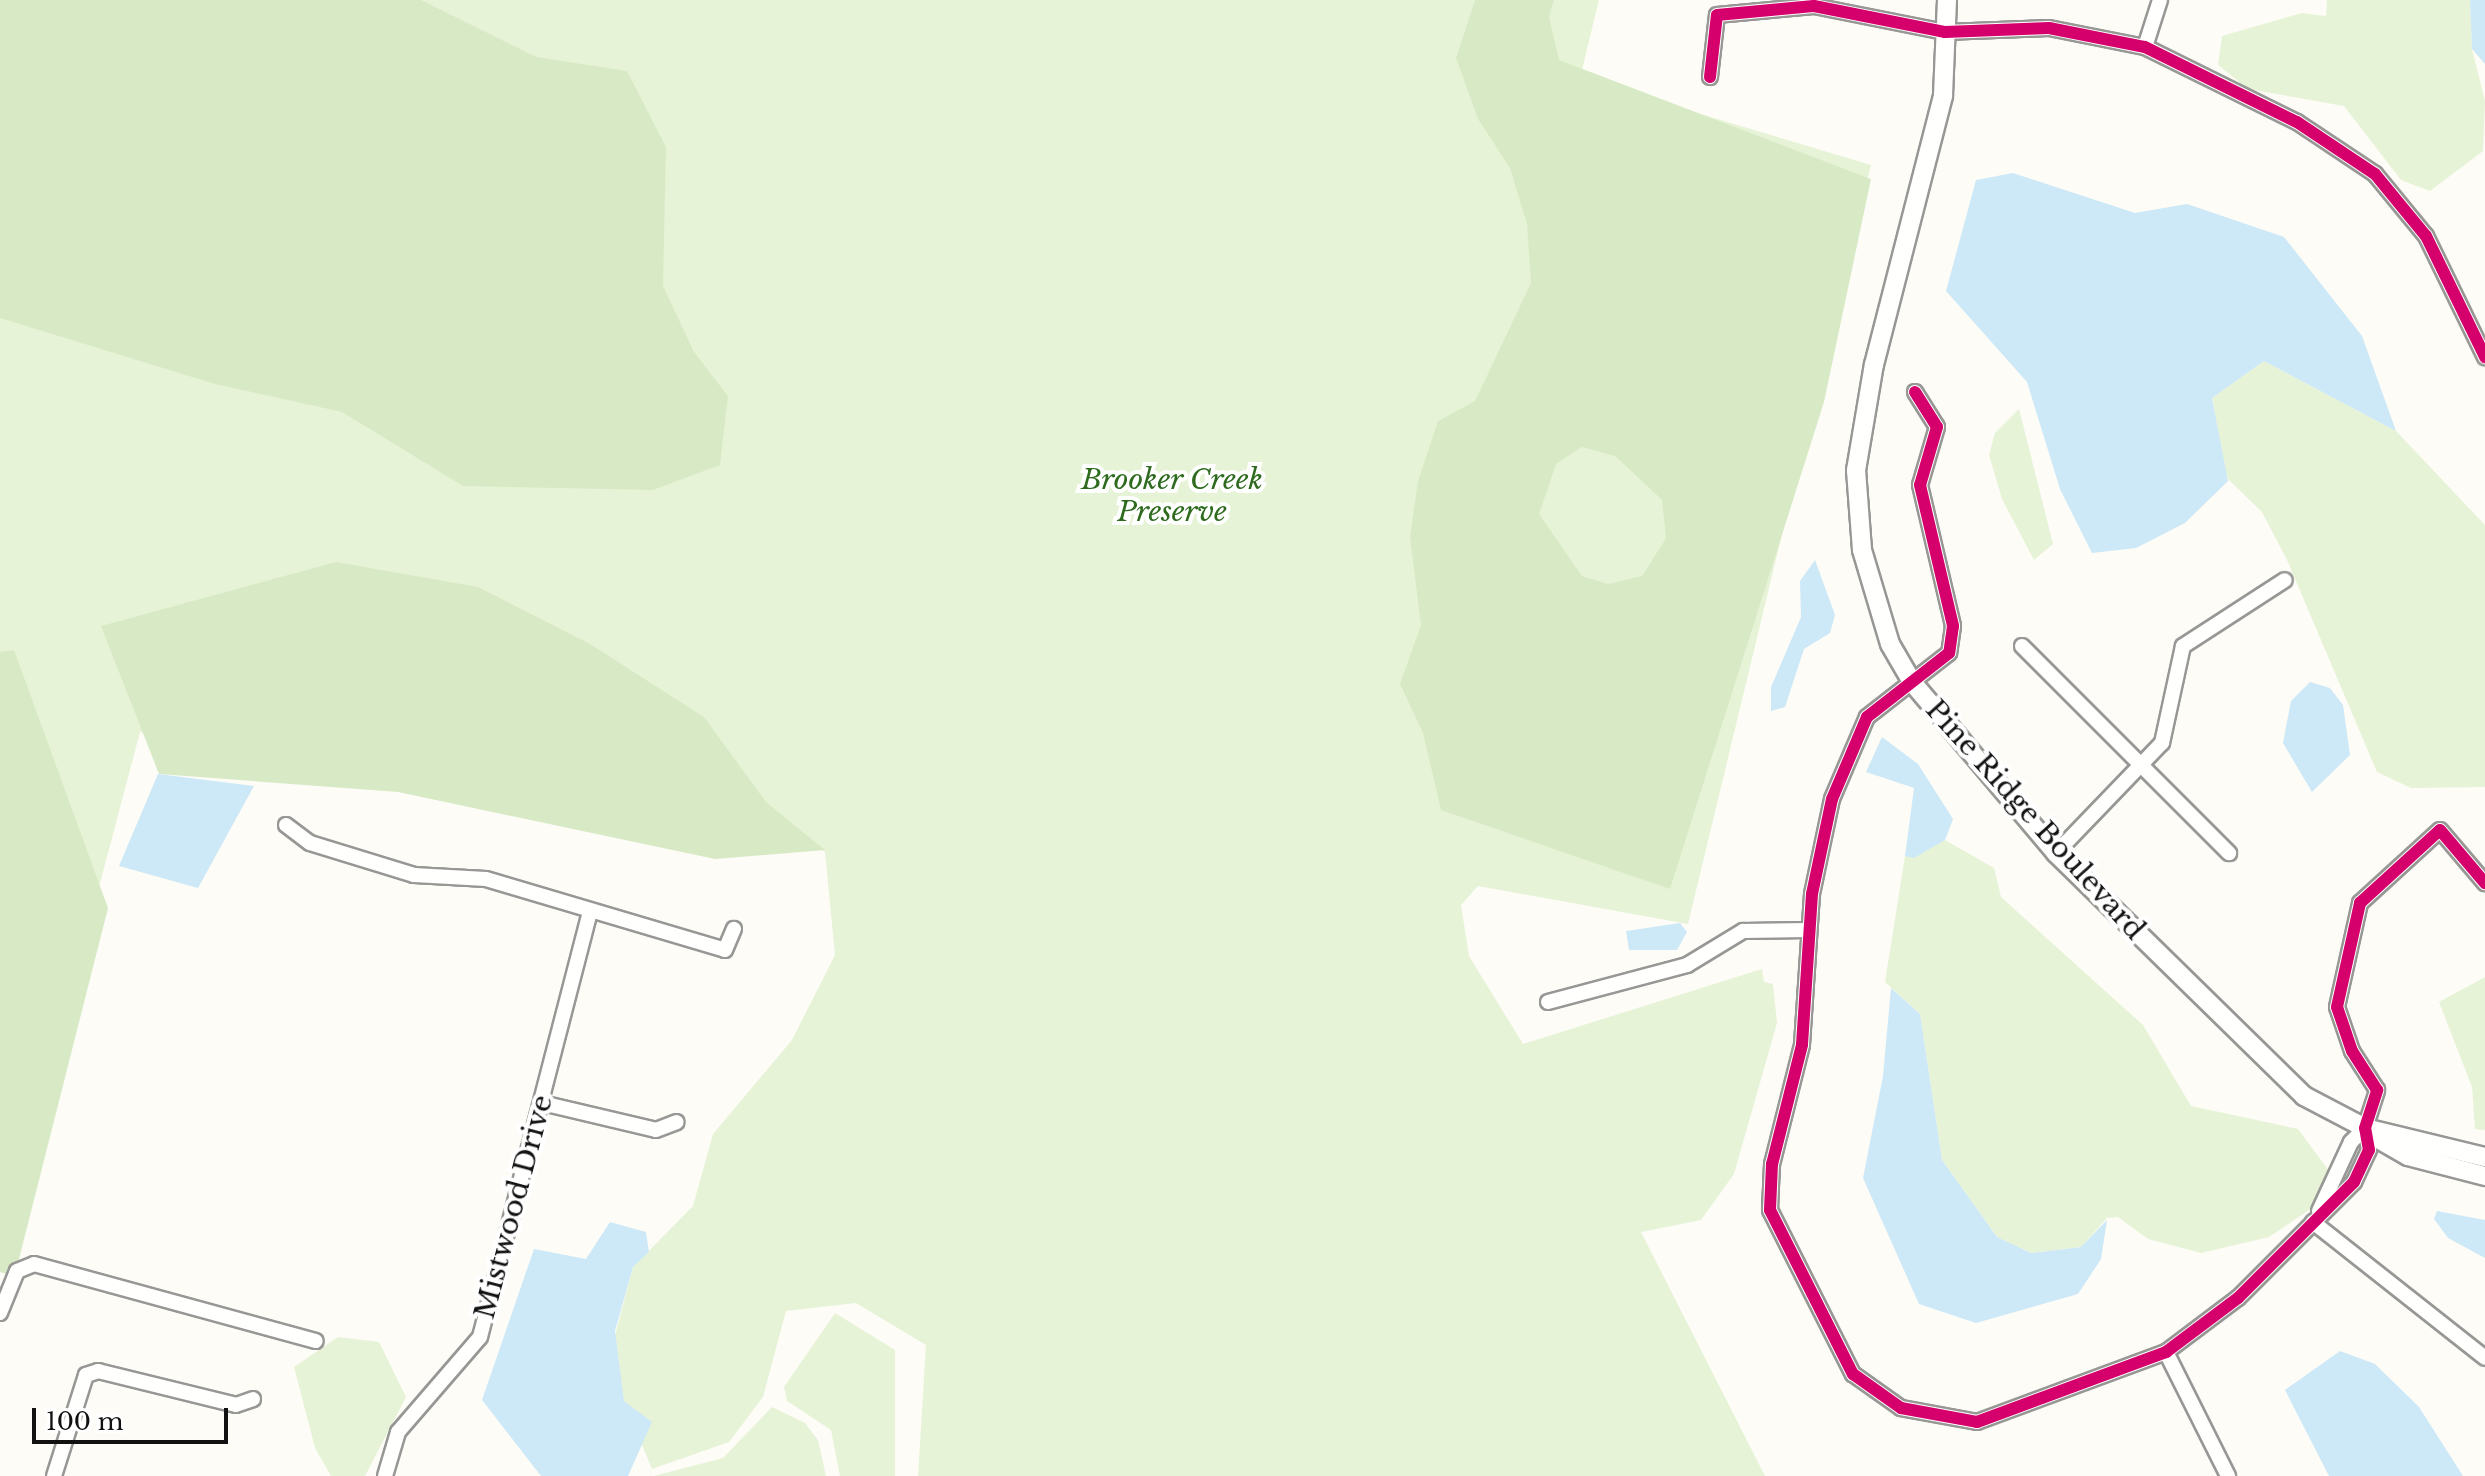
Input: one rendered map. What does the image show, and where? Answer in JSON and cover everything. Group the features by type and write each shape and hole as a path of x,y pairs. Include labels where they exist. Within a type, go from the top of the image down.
{"street":[{"name":"Pine Ridge Boulevard","path":"1947,0 1943,96 1874,364 1856,470 1870,583 1890,644 1912,682 2056,853 2236,1037 2304,1096 2365,1128 2408,1156 2485,1176"},
{"path":"2145,47 2160,0"},
{"path":"1710,77 1717,15 1814,6 1945,32 2049,28 2145,47 2297,122 2375,174 2426,236 2485,357"},
{"path":"1915,392 1937,427 1920,485 1953,626 1949,653 1858,730 1817,855 1808,930 1802,1045 1772,1164 1770,1210 1853,1374 1901,1408 1977,1422 2166,1352 2238,1298 2354,1182 2369,1150 2365,1128 2377,1090 2337,1007 2360,903 2440,830 2485,883"},
{"path":"2056,853 2162,743 2183,646 2285,580"},
{"path":"2022,646 2229,853"},
{"path":"286,825 310,843 414,875 486,879 725,950 734,929"},
{"name":"Mistwood Drive","path":"385,1476 398,1432 480,1337 590,911"},
{"path":"1548,1002 1687,965 1743,931 1808,930"},
{"path":"542,1103 656,1130 677,1122"},
{"name":"Pine Ridge Boulevard","path":"2365,1128 2485,1157"},
{"path":"2313,1222 2485,1358"},
{"path":"0,1313 17,1271 34,1264 316,1341"},
{"path":"2166,1352 2228,1476"},
{"path":"54,1476 86,1375 98,1371 236,1405 253,1399"}],"green space":[{"name":"Brooker Creek Preserve","path":"0,0 1599,0 1580,78 1871,165 1688,924 1478,886 1461,905 1469,956 1523,1044 1762,969 1764,982 1773,984 1777,1023 1734,1174 1701,1220 1641,1232 1765,1476 918,1476 926,1345 856,1303 786,1311 763,1397 729,1442 652,1469 608,1362 633,1267 693,1206 713,1134 792,1040 835,955 825,852 784,826 284,772 140,732 28,1156 0,1149"},
{"path":"0,0 421,0 536,57 627,71 666,147 663,286 694,352 728,396 720,465 653,490 463,486 342,412 215,384 0,318"},
{"path":"1475,0 1554,0 1549,17 1559,60 1871,179 1824,402 1670,889 1441,810 1423,733 1400,684 1421,625 1410,537 1418,481 1438,421 1475,401 1531,283 1527,224 1510,168 1478,119 1456,58","holes":["1582,447 1615,456 1662,500 1666,538 1642,576 1608,584 1582,576 1539,514 1556,464"]},
{"path":"2327,0 2470,0 2472,49 2485,101 2483,151 2430,191 2401,180 2344,106 2248,89 2218,65 2222,36 2302,13 2326,16"},
{"path":"2264,361 2396,431 2485,525 2485,787 2411,788 2377,772 2287,560 2262,512 2227,478 2212,398"},
{"path":"2019,409 2053,544 2034,560 2002,499 1989,455 1995,433"},
{"path":"336,562 478,587 590,644 704,717 766,802 825,850 715,859 398,792 159,774 101,626"},
{"path":"14,650 108,908 19,1259 7,1274 0,1272 0,652"},
{"path":"1945,840 1994,868 2001,897 2143,1025 2191,1106 2298,1129 2329,1171 2312,1208 2269,1237 2201,1253 2148,1239 2118,1217 2107,1218 2081,1247 2031,1253 1997,1237 1942,1160 1920,1014 1885,982 1905,856"},
{"path":"2485,977 2485,1130 2475,1129 2472,1087 2439,1002"},
{"path":"835,1313 895,1350 895,1476 840,1476 831,1430 787,1401 784,1387"},
{"path":"338,1337 379,1342 406,1397 365,1476 331,1476 315,1448 294,1367"},
{"path":"772,1407 805,1423 818,1440 826,1476 654,1476 723,1458"}],"water":[{"path":"2470,0 2485,0 2485,64 2472,49"},
{"path":"2013,173 2135,213 2187,204 2284,237 2362,336 2396,431 2264,361 2212,398 2228,481 2185,523 2136,548 2092,553 2060,489 2027,382 1946,291 1976,180"},
{"path":"1815,560 1835,615 1830,633 1804,649 1785,707 1771,711 1771,687 1801,617 1800,581"},
{"path":"2310,682 2330,688 2343,705 2350,755 2312,792 2283,743 2291,701"},
{"path":"1882,737 1918,764 1953,819 1945,840 1914,858 1905,856 1914,788 1866,772"},
{"path":"158,774 254,786 198,888 119,866"},
{"path":"1680,923 1687,932 1677,950 1629,950 1626,931"},
{"path":"1891,988 1920,1014 1942,1160 1997,1237 2031,1253 2081,1247 2107,1220 2101,1259 2078,1294 1976,1323 1919,1304 1863,1178 1883,1076"},
{"path":"2437,1211 2485,1220 2485,1258 2448,1238 2434,1219"},
{"path":"610,1222 646,1232 649,1252 633,1267 615,1331 624,1401 652,1422 628,1476 541,1476 482,1400 534,1249 586,1259"},
{"path":"2340,1351 2375,1364 2419,1407 2463,1476 2329,1476 2285,1390"}],"cycle path":[{"path":"1710,77 1717,15 1814,6 1945,32 2049,28 2145,47 2297,122 2375,174 2426,236 2485,357"},
{"path":"1915,392 1937,427 1920,485 1953,626 1949,653 1867,717 1832,799 1812,894 1802,1045 1772,1164 1770,1210 1853,1374 1901,1408 1977,1422 2166,1352 2238,1298 2354,1182 2369,1150 2365,1128 2377,1090 2352,1051 2337,1007 2360,903 2440,830 2485,883"}]}
